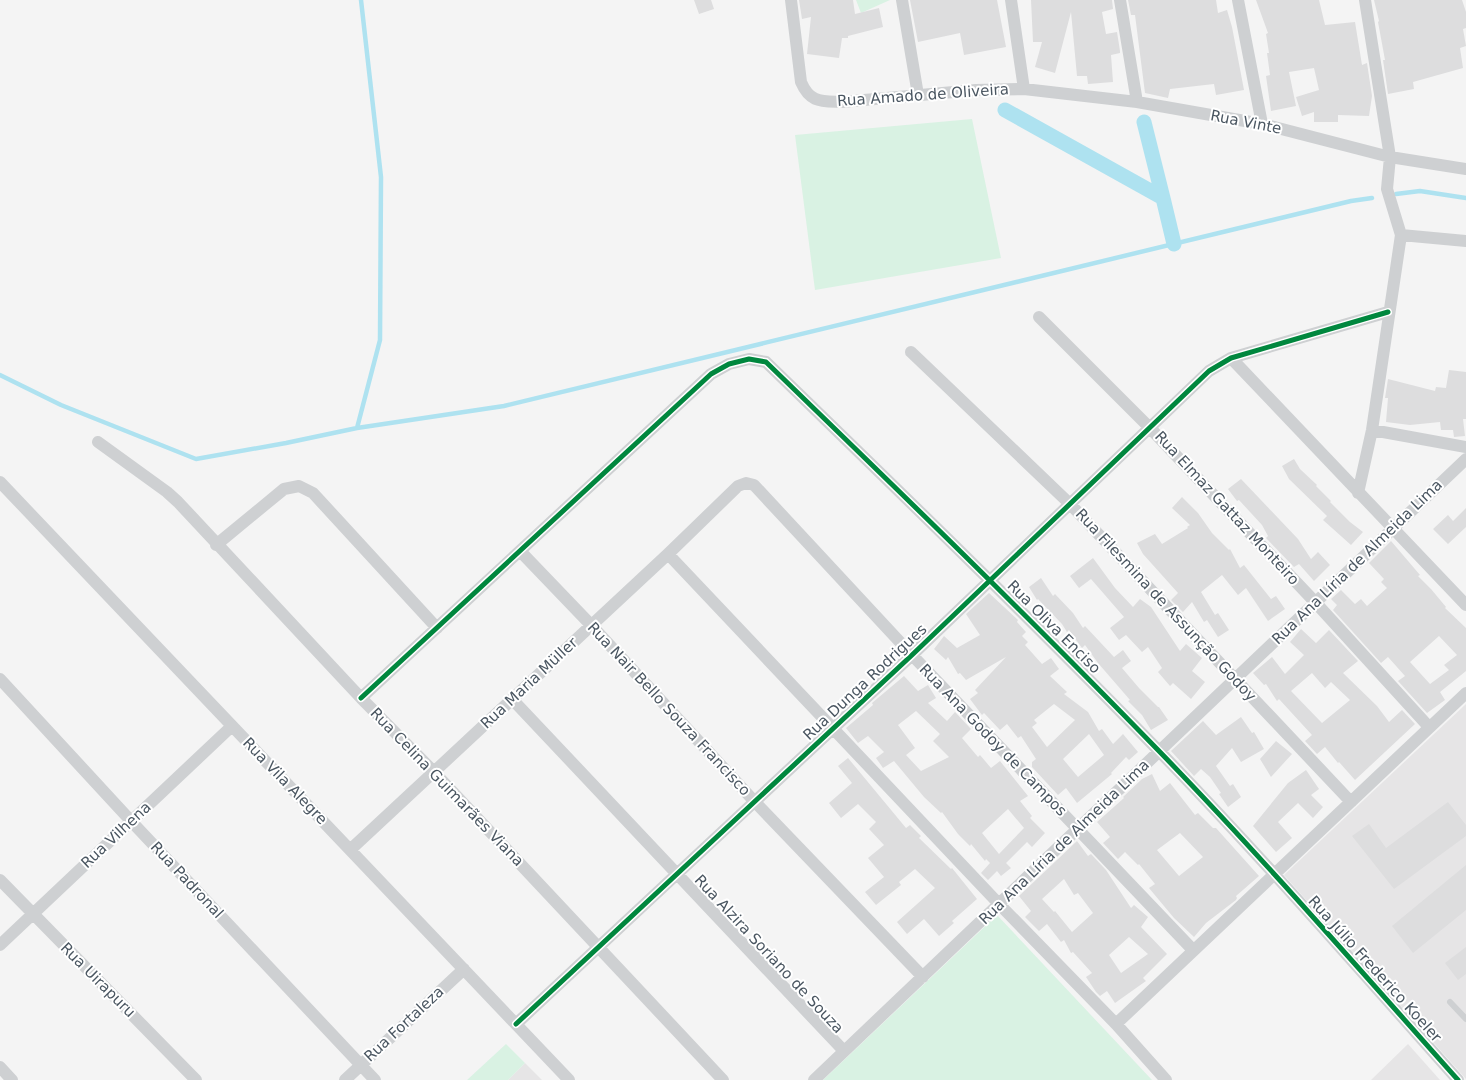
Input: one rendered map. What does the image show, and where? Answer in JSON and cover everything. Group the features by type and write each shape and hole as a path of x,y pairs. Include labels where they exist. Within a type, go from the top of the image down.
{"street":[{"name":"Rua Amado de Oliveira","path":"791,0 801,82 811,97 821,101 842,102 976,90 1024,89"},
{"path":"902,0 918,95"},
{"path":"1011,0 1024,89"},
{"path":"1120,0 1137,102"},
{"path":"1238,0 1262,124"},
{"path":"1358,492 1372,430 1388,312 1401,235 1387,189 1390,157 1365,0"},
{"name":"Rua Vinte","path":"1024,89 1137,102 1262,124 1390,157 1466,169"},
{"path":"1401,235 1466,241"},
{"name":"Rua Dunga Rodrigues","path":"516,1024 912,655 1209,371 1231,358 1388,312"},
{"name":"Rua Elmaz Gattaz Monteiro","path":"1039,317 1150,428 1315,602 1429,727"},
{"name":"Rua Filesmina de Assunção Godoy","path":"911,352 1070,504 1351,802"},
{"path":"1231,358 1466,605"},
{"name":"Rua Oliva Enciso","path":"520,551 710,374 728,364 749,359 766,362 991,580 1159,751 1274,874"},
{"path":"1372,430 1466,448"},
{"name":"Rua Celina Guimarães Viana","path":"98,442 167,492 188,513 216,545 434,772 723,1080"},
{"name":"Rua Ana Líria de Almeida Lima","path":"814,1080 1466,459"},
{"name":"Rua Vila Alegre","path":"0,482 569,1080"},
{"name":"Rua Maria Müller","path":"350,850 668,554 738,486 746,483 754,485"},
{"name":"Rua Ana Godoy de Campos","path":"754,485 912,655 1193,950"},
{"path":"216,545 284,489 299,486 313,492 437,628"},
{"path":"361,698 520,551"},
{"name":"Rua Nair Bello Souza Francisco","path":"520,551 755,802 923,977"},
{"path":"668,554 999,904 1116,1024 1166,1080"},
{"name":"Rua Padronal","path":"0,679 375,1080"},
{"path":"1116,1024 1466,693"},
{"name":"Rua Alzira Soriano de Souza","path":"512,699 844,1051"},
{"name":"Rua Vilhena","path":"0,944 232,726"},
{"name":"Rua Júlio Frederico Koeler","path":"1274,874 1458,1080"},
{"name":"Rua Uirapuru","path":"0,880 196,1080"},
{"name":"Rua Fortaleza","path":"345,1080 464,969"},
{"path":"0,1067 12,1080"}],"lane":[{"path":"1450,1002 1466,1019"}],"shaded area":[{"path":"1466,704 1466,1079 1284,875"},
{"path":"1408,1044 1440,1080 1371,1080"},
{"path":"525,1063 542,1080 508,1080"}],"green space":[{"path":"856,0 890,0 861,13"},
{"path":"972,119 1001,258 815,290 795,135"},
{"path":"997,915 1152,1080 823,1080"},
{"path":"506,1044 525,1063 508,1080 467,1080"}],"building":[{"path":"694,0 711,0 714,9 699,14"},
{"path":"799,0 853,0 855,14 879,8 883,27 848,36 848,38 842,38 839,58 807,54 811,17 802,19"},
{"path":"910,0 997,0 1006,47 964,55 960,33 918,42"},
{"path":"1031,0 1112,0 1113,9 1102,12 1106,34 1117,32 1120,51 1120,53 1111,55 1113,82 1088,84 1087,76 1077,76 1071,12 1055,73 1035,67 1042,42 1033,42"},
{"path":"1128,0 1216,0 1218,13 1227,10 1244,90 1216,95 1214,84 1170,89 1168,98 1145,93 1135,15 1131,15"},
{"path":"1256,0 1319,0 1325,25 1355,22 1362,65 1367,63 1372,96 1369,116 1338,115 1338,122 1314,122 1314,112 1302,116 1296,97 1319,90 1314,68 1289,72 1296,106 1271,111 1266,76 1270,75 1266,34 1268,33"},
{"path":"1374,0 1462,0 1466,12 1466,28 1463,29 1466,46 1460,48 1463,68 1413,82 1414,89 1388,94 1383,60 1385,60"},
{"path":"1449,370 1466,372 1466,419 1463,419 1465,436 1454,437 1453,430 1441,430 1440,422 1410,425 1386,422 1388,398 1385,398 1388,379 1435,391 1436,387 1446,388"},
{"path":"1294,459 1300,469 1317,485 1330,502 1363,532 1351,545 1323,520 1327,516 1289,479 1282,466"},
{"path":"1241,479 1298,539 1311,559 1318,552 1330,565 1314,581 1299,564 1294,567 1266,538 1268,536 1262,525 1239,500 1237,501 1228,489"},
{"path":"1182,497 1198,513 1212,533 1230,549 1240,568 1244,565 1271,599 1276,596 1285,609 1268,621 1246,588 1238,595 1222,575 1201,592 1215,615 1218,613 1229,630 1218,637 1207,620 1204,622 1192,602 1183,612 1171,600 1178,593 1143,554 1137,543 1155,534 1162,544 1188,528 1190,525 1172,508"},
{"path":"1466,508 1466,527 1448,544 1433,529 1448,515 1453,521"},
{"path":"1391,541 1445,608 1466,628 1466,671 1440,692 1445,700 1427,713 1398,681 1405,676 1388,657 1381,663 1333,610 1337,605 1331,599 1341,590 1355,604 1361,599 1367,606 1387,588 1381,582 1384,579 1369,563","holes":["1439,636 1457,655 1444,665 1449,670 1430,684 1410,662"]},
{"path":"1093,558 1115,588 1133,607 1140,599 1151,607 1180,651 1186,644 1202,658 1192,671 1205,682 1191,699 1173,683 1170,686 1158,672 1162,668 1148,647 1142,652 1126,635 1119,640 1110,628 1124,617 1091,579 1079,588 1070,576"},
{"path":"1041,578 1053,596 1055,594 1073,613 1083,628 1085,626 1114,657 1123,650 1131,661 1122,668 1159,707 1168,720 1151,730 1142,715 1128,701 1130,700 1085,645 1082,648 1069,630 1067,632 1062,624 1037,600 1029,587"},
{"path":"989,593 1018,620 1017,622 1026,632 1022,636 1028,642 1025,645 1042,664 1051,658 1059,669 1050,676 1067,692 1064,694 1088,712 1099,731 1102,729 1113,744 1123,734 1138,752 1129,760 1126,757 1112,774 1077,803 1066,788 1058,795 1032,767 1032,762 1036,759 1021,736 1018,738 1007,724 1000,730 984,713 982,715 970,699 978,693 975,690 1006,657 966,680 960,673 958,674 948,657 946,660 934,649 944,636 957,648 980,635 966,614","holes":["1054,704 1075,720 1047,747 1032,727 1037,723 1034,720","1089,734 1104,755 1078,777 1063,759"]},
{"path":"1301,629 1316,643 1329,630 1358,661 1343,673 1377,706 1389,722 1402,710 1415,724 1355,780 1325,747 1317,754 1305,741 1312,735 1279,699 1277,701 1266,684 1264,685 1253,673 1272,657 1285,674 1304,655 1290,642","holes":["1312,673 1325,688 1331,682 1350,700 1322,723 1291,691"]},
{"path":"904,676 918,691 928,685 936,698 928,703 947,721 955,712 971,729 962,738 978,757 980,755 991,768 1000,761 1028,796 1020,801 1032,816 1030,818 1045,833 1032,847 1027,842 1006,863 1011,868 1001,876 997,871 988,880 981,873 990,863 986,859 985,861 971,844 970,846 958,834 942,812 924,797 894,761 883,768 876,758 884,752 868,736 858,743 846,728 873,705 872,703","holes":["916,711 940,734 933,741 949,757 921,771 906,755 915,748 898,725","1008,809 1024,828 999,854 982,833"]},
{"path":"1241,717 1252,733 1254,732 1264,749 1241,762 1232,748 1216,766 1230,786 1233,784 1241,797 1228,807 1210,777 1201,769 1194,776 1171,751 1203,721 1216,735"},
{"path":"1276,741 1292,754 1271,777 1260,759"},
{"path":"848,758 906,828 910,825 921,836 919,838 952,868 977,899 952,921 954,923 939,936 924,919 907,934 897,922 935,888 915,869 899,882 901,885 876,905 865,892 884,877 868,858 884,845 869,829 876,822 858,804 841,818 829,803 852,783 838,766"},
{"path":"1306,770 1319,789 1311,795 1323,807 1313,818 1298,803 1278,822 1292,838 1276,852 1253,826 1288,783"},
{"path":"1152,774 1160,791 1170,783 1195,815 1198,813 1213,828 1216,828 1259,876 1236,896 1236,900 1206,923 1194,937 1174,918 1149,888 1155,884 1139,864 1125,852 1118,859 1103,843 1110,837 1097,822 1142,779","holes":["1180,833 1203,857 1179,876 1157,850"]},
{"path":"1448,802 1466,825 1466,836 1394,889 1352,836 1369,824 1386,848"},
{"path":"1077,841 1088,856 1091,854 1106,870 1131,908 1134,905 1148,917 1141,927 1167,954 1143,978 1146,981 1115,1003 1107,991 1100,996 1096,992 1086,977 1092,973 1073,952 1071,953 1064,940 1061,942 1047,924 1039,931 1025,917 1031,911 1019,896","holes":["1064,879 1074,895 1078,893 1093,913 1072,932 1055,911 1042,899","1129,937 1148,954 1121,973 1109,955"]},
{"path":"1466,865 1466,910 1413,953 1392,926"},
{"path":"1466,947 1466,974 1458,980 1445,963"}],"waterway":[{"path":"357,428 380,340 381,177 361,0"},
{"path":"1005,110 1163,198 1174,244"},
{"path":"1144,122 1163,198"},
{"path":"1396,194 1420,191 1466,198"},
{"path":"0,375 61,405 196,459 357,428 504,406 1351,201 1372,198"}],"cycle path":[{"path":"516,1024 912,655 1209,371 1231,358 1388,312"},
{"path":"361,698 711,374 729,364 749,359 766,362 1013,603 1158,750 1272,872 1458,1080"}]}
